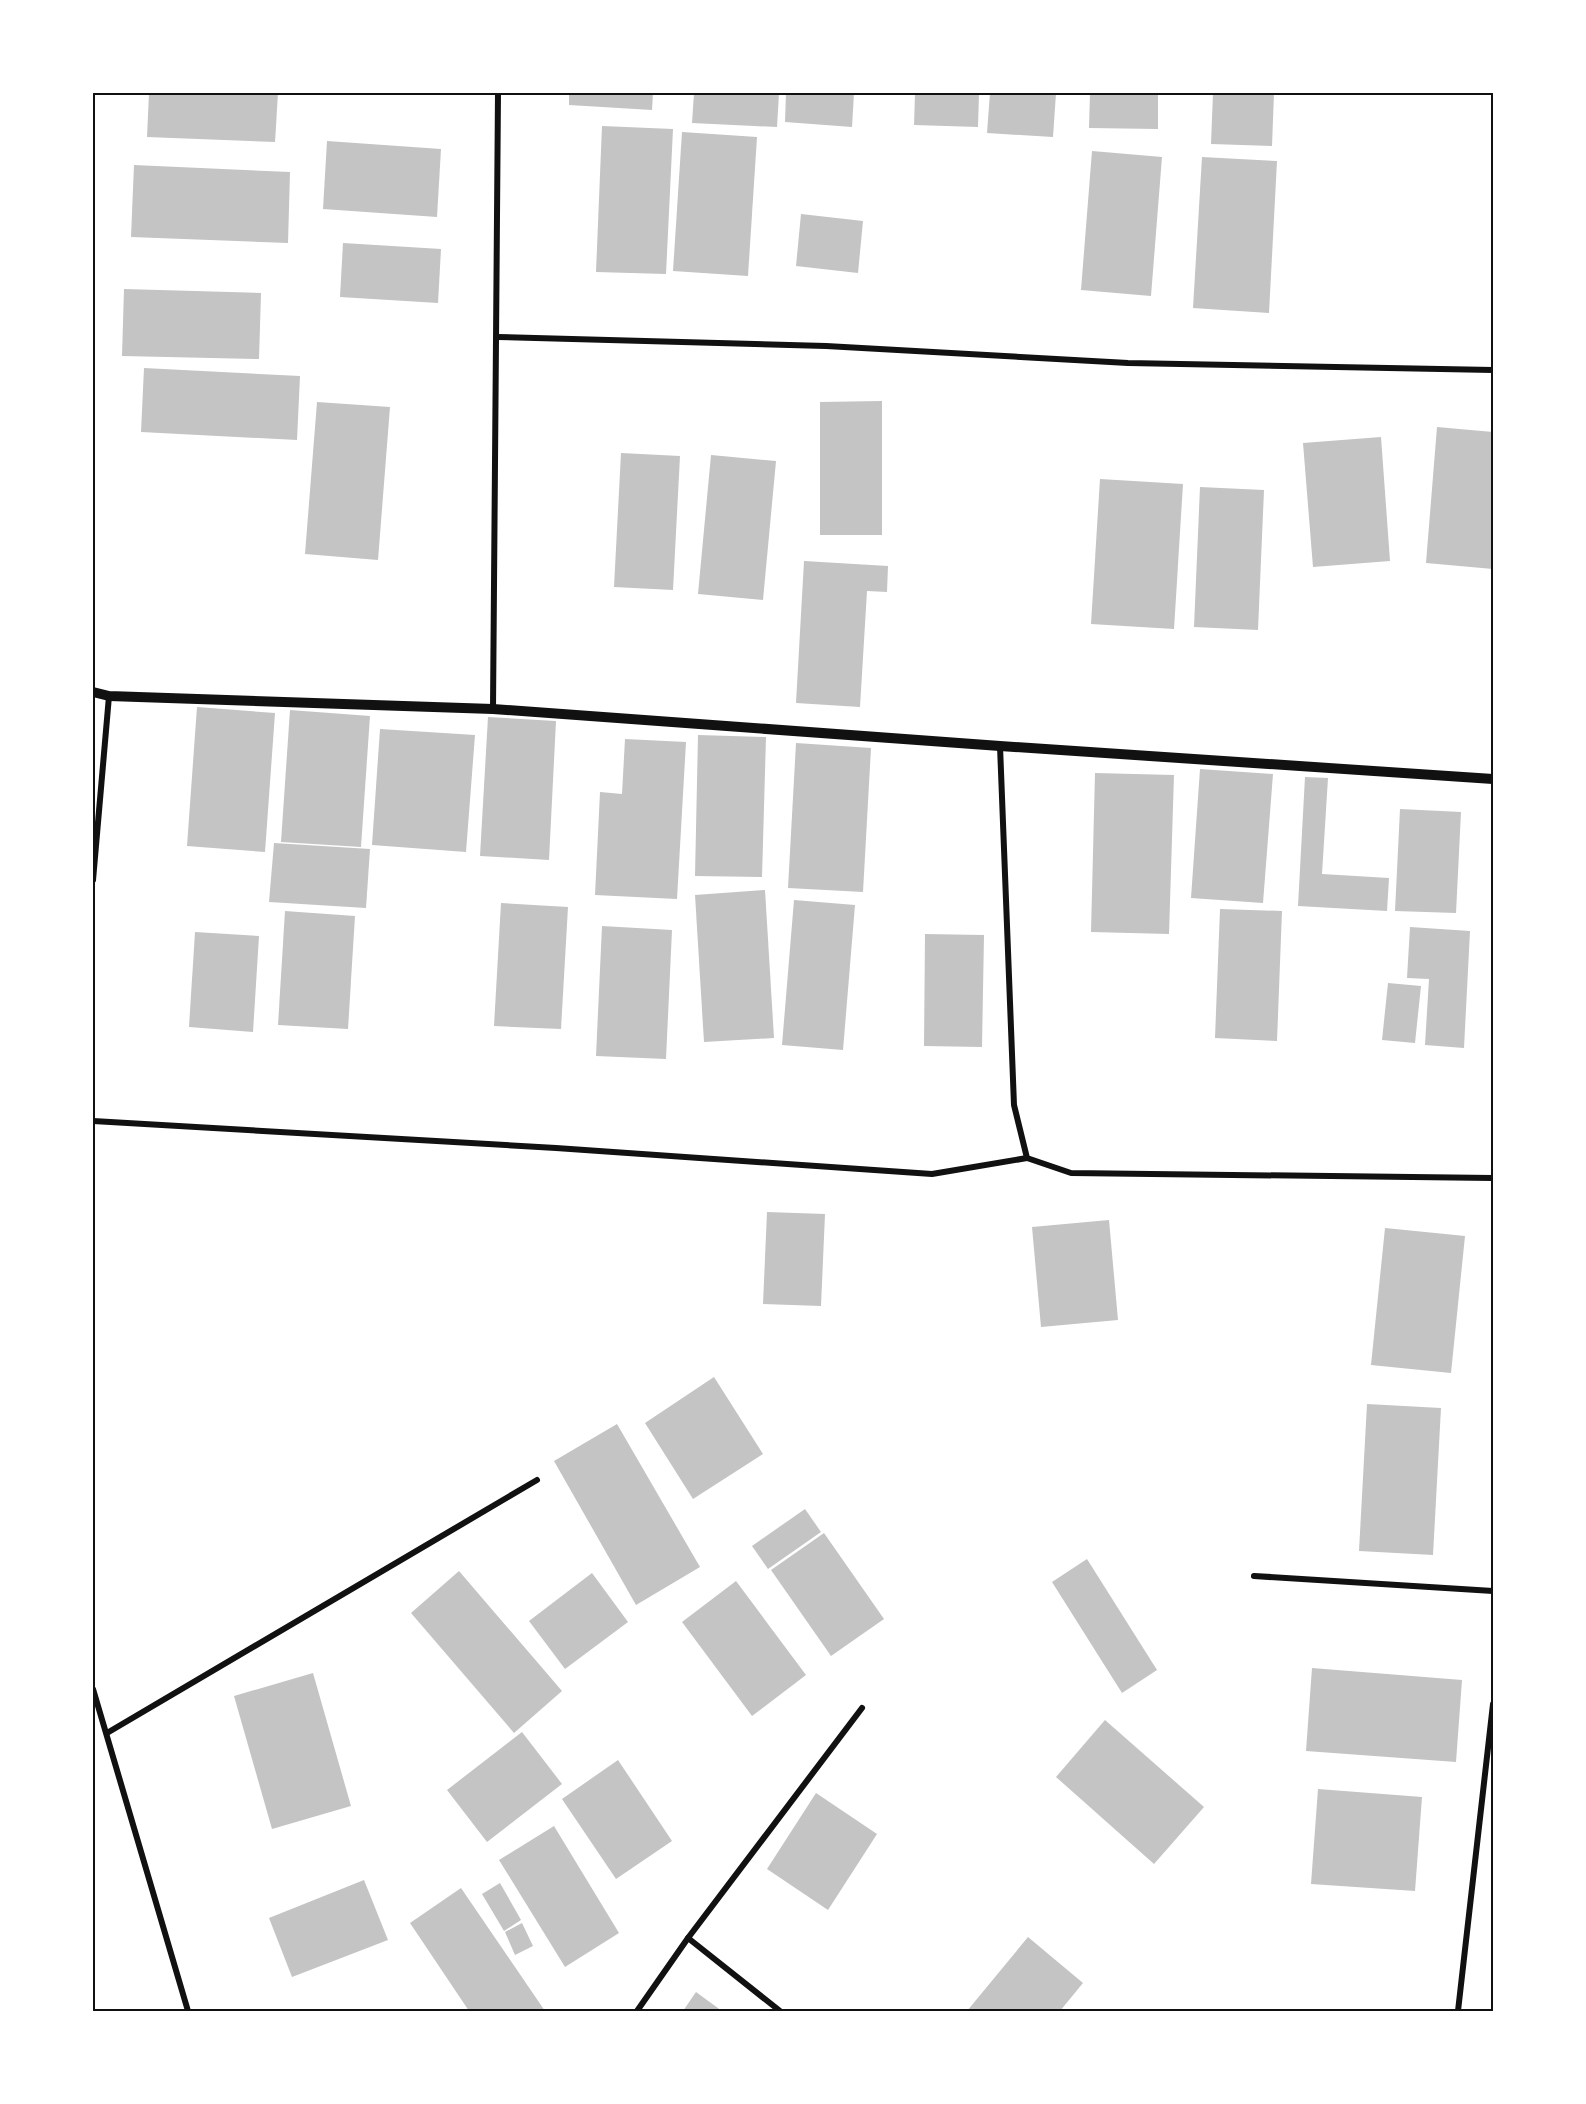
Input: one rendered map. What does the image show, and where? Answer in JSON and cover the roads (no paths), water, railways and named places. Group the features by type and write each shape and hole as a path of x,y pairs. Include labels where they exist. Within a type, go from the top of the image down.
{"street":[{"path":"493,709 498,93"},
{"path":"497,337 826,346 1128,363 1493,370"},
{"path":"93,692 109,696 493,709 1000,746 1493,778"},
{"path":"93,880 109,696"},
{"path":"1000,746 1014,1105 1027,1158"},
{"path":"93,1121 568,1148 932,1174 1027,1158 1071,1173 1493,1178"},
{"path":"107,1733 537,1480"},
{"path":"1254,1575 1493,1591"},
{"path":"93,1689 188,2011"},
{"path":"1458,2011 1493,1704"},
{"path":"637,2011 688,1938 862,1708"},
{"path":"688,1938 780,2011"}]}
